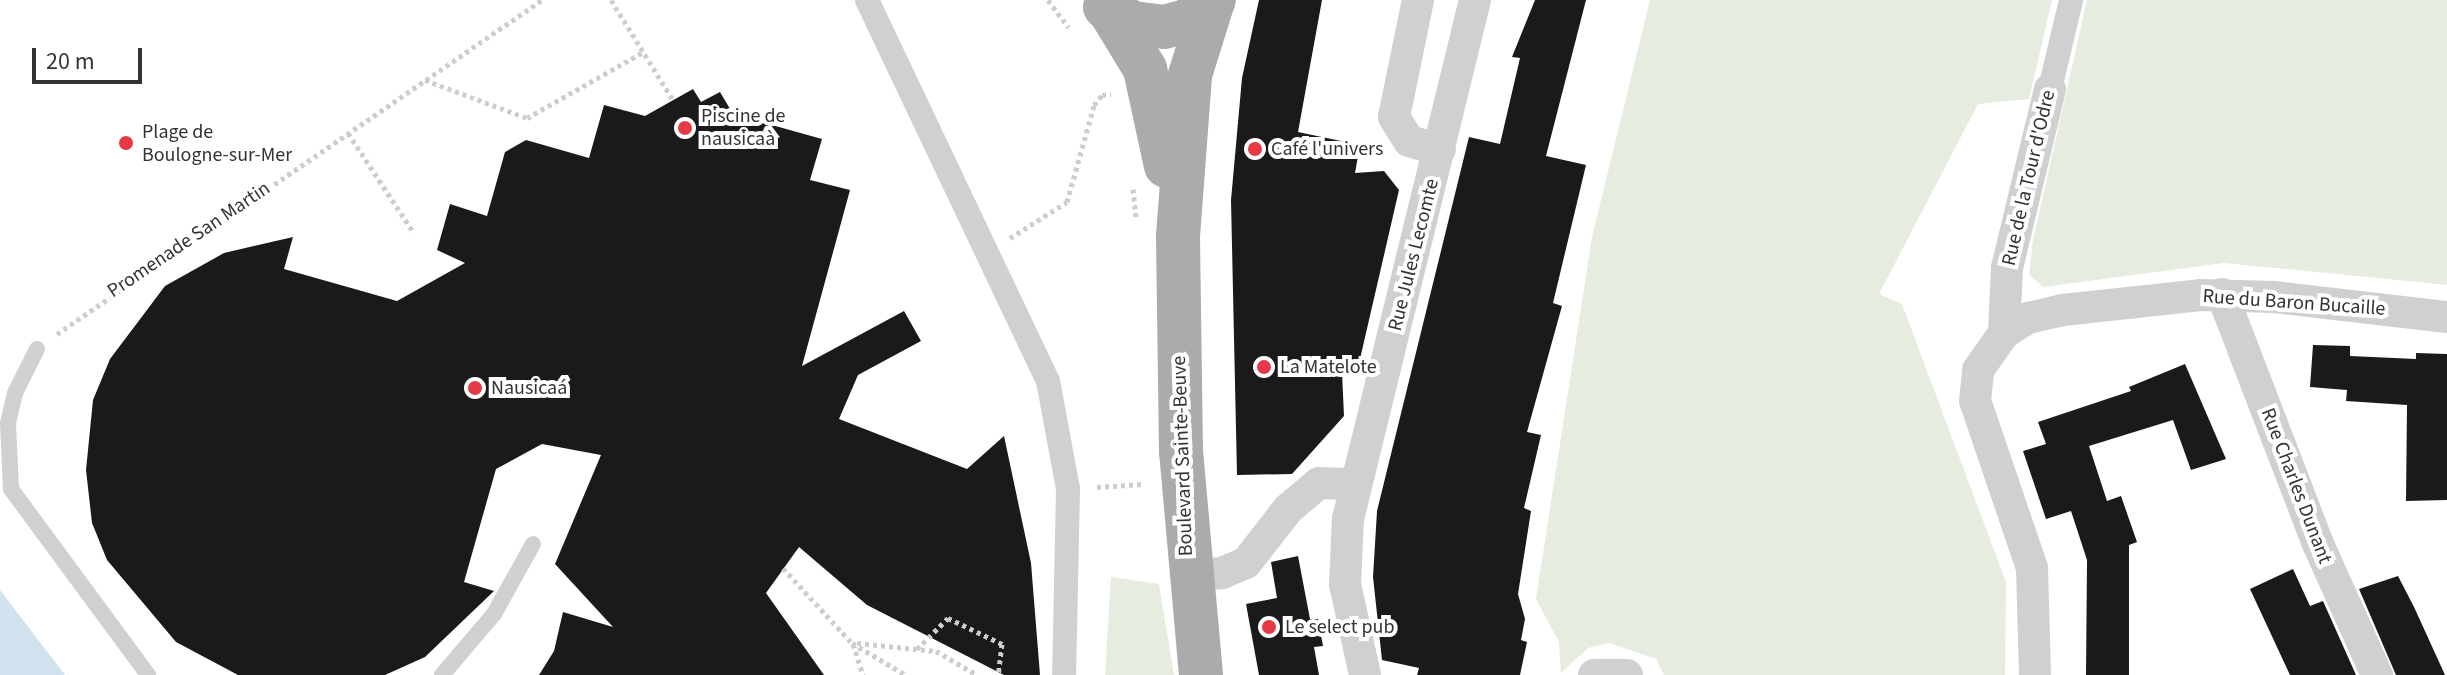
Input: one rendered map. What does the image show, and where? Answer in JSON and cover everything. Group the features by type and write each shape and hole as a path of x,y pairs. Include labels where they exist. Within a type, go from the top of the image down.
{"main road":[{"path":"1104,6 1140,26 1164,27 1187,21 1214,1"},
{"name":"Boulevard Sainte-Beuve","path":"1201,675 1188,575 1178,236 1190,75 1214,1"},
{"name":"Boulevard Sainte-Beuve","path":"1104,6 1139,54 1149,83 1178,236"}],"street":[{"path":"867,0 1048,381 1068,489 1064,675"},
{"name":"Rue Jules Lecomte","path":"1418,0 1394,117 1409,141 1440,150"},
{"name":"Rue Jules Lecomte","path":"1365,675 1345,573 1356,484 1475,0"},
{"name":"Rue de la Tour d'Odre","path":"2004,333 2007,268 2071,0"},
{"name":"Rue du Baron Bucaille","path":"2004,333 2028,318 2063,310 2222,294 2447,317"},
{"name":"Rue Charles Dunant","path":"2222,294 2318,544 2377,675"},
{"path":"2004,333 1978,370 1975,401 2032,568 2035,675"},
{"path":"1188,575 1222,573 1246,563 1288,509 1319,483 1356,484"},
{"path":"1594,675 1627,675"}],"lane":[{"path":"37,349 15,393 8,423 11,489 148,675"},
{"path":"442,675 494,614 533,544"}],"path":[{"name":"Promenade San Martin","path":"37,349 85,311 542,0"},
{"path":"611,0 673,100"},
{"path":"425,80 527,118 643,52"},
{"path":"987,253 1067,202 1094,105 1102,95 1111,94"},
{"path":"348,133 414,233"},
{"path":"1068,489 1143,484"},
{"path":"783,568 852,643 906,675"},
{"path":"917,649 948,618 1002,644 998,675"},
{"path":"852,643 936,651 977,675"},
{"path":"852,643 863,675"}],"shaded area":[{"path":"1650,0 2052,0 2029,99 1978,104 1879,294 1902,304 2006,582 2005,675 1664,675 1656,659 1609,643 1588,648 1561,673 1559,642 1536,599 1592,237"},
{"path":"2087,0 2447,0 2447,285 2224,263 2043,287 2029,275 2033,240"},
{"path":"1111,577 1159,584 1174,675 1105,675"}],"water":[{"path":"0,590 65,675 0,675"}],"building":[{"path":"1259,0 1322,0 1298,132 1360,145 1355,173 1384,171 1399,190 1357,372 1342,372 1344,416 1292,474 1237,475 1231,200 1242,78"},
{"path":"1535,0 1586,0 1546,156 1586,165 1553,303 1562,306 1527,432 1541,435 1524,508 1531,511 1518,594 1525,619 1521,640 1527,642 1520,675 1417,675 1419,668 1382,660 1373,577 1377,511 1469,137 1500,144 1520,58 1512,57"},
{"name":"Nausicaá","path":"693,89 701,102 720,92 733,114 822,139 810,180 850,190 802,366 904,311 921,341 858,375 839,419 967,469 1004,436 1031,563 1040,675 1004,675 867,605 799,547 766,593 824,675 539,675 554,651 563,612 613,627 555,564 601,455 542,444 496,469 464,582 494,591 425,657 385,675 238,675 176,642 107,560 92,523 86,470 93,400 110,359 165,286 224,253 293,237 284,269 397,301 465,263 437,250 450,204 487,216 505,152 526,140 589,158 604,105 645,116"},
{"path":"2313,345 2350,346 2350,356 2416,359 2416,353 2447,354 2447,500 2406,501 2407,405 2346,401 2347,390 2310,387"},
{"path":"2185,364 2226,459 2191,470 2173,420 2089,446 2107,501 2121,496 2137,542 2129,545 2129,675 2086,675 2087,560 2071,511 2046,519 2023,451 2046,444 2038,422 2131,391 2129,387"},
{"path":"1298,556 1310,619 1318,619 1323,646 1314,647 1319,675 1259,675 1246,604 1277,598 1271,562"},
{"path":"2293,569 2310,606 2323,601 2356,675 2290,675 2250,589"},
{"path":"2398,576 2445,675 2396,675 2359,589"}],"place":[{"name":"Piscine de nausicaà","path":"685,128"},
{"name":"Plage de Boulogne-sur-Mer","path":"126,143"},
{"name":"Café l'univers","path":"1255,149"},
{"name":"La Matelote","path":"1264,367"},
{"name":"Nausicaá","path":"475,388"},
{"name":"Le select pub","path":"1269,627"}]}
